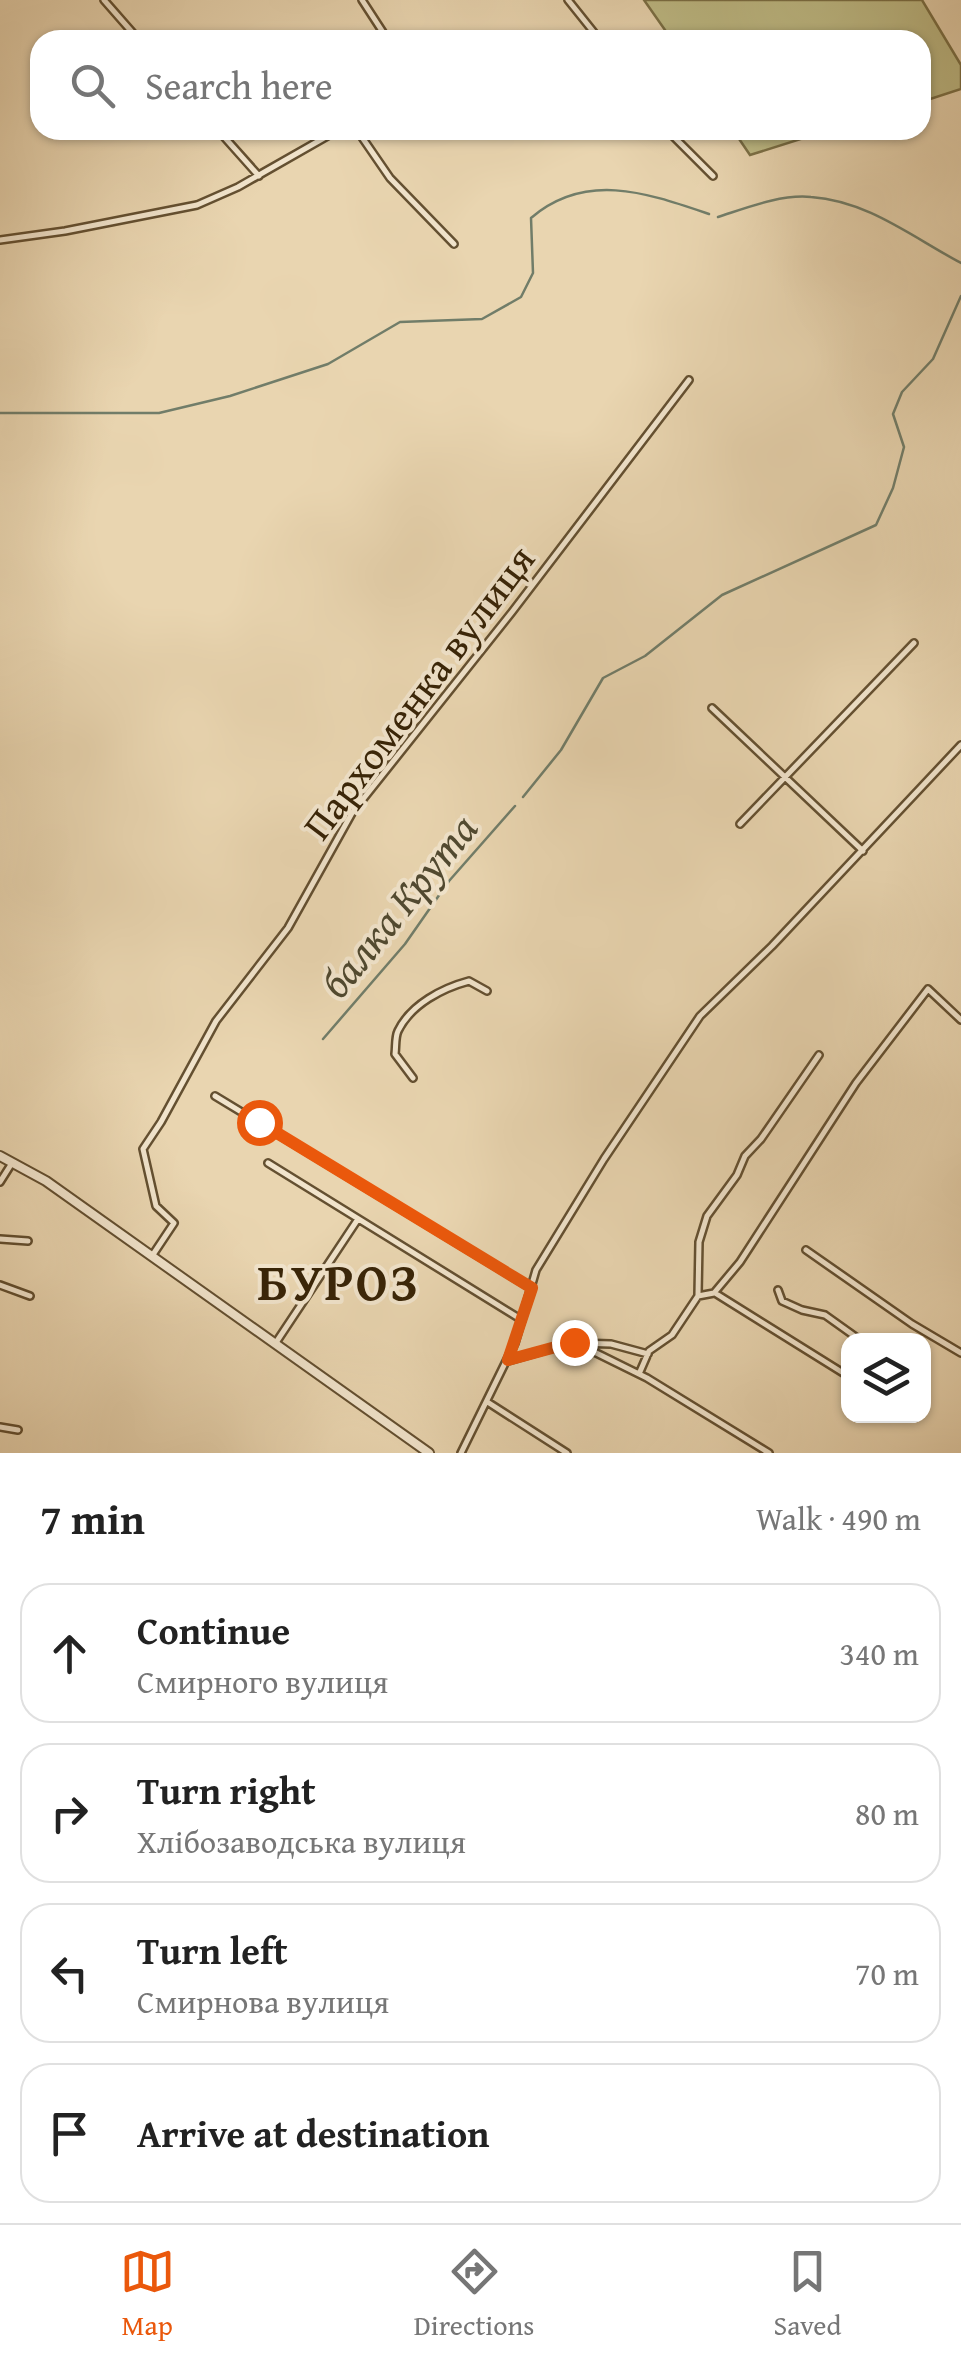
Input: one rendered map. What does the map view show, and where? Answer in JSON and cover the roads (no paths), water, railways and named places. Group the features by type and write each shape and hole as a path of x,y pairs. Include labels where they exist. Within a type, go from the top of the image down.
{"street":[{"path":"104,0 130,30"},
{"path":"362,0 382,30"},
{"path":"568,0 592,30"},
{"path":"227,140 259,176"},
{"path":"0,240 66,232 197,205 259,176 321,140"},
{"path":"364,140 390,178 454,244"},
{"path":"677,140 713,176"},
{"name":"Пархоменка вулиця","path":"152,1256 174,1223 156,1206 143,1149 216,1021 288,928 352,813 689,380"},
{"path":"740,824 914,643"},
{"path":"712,708 863,851"},
{"path":"460,1453 508,1360 536,1270 604,1159 700,1016 961,745"},
{"path":"413,1078 395,1054 396,1032 443,988 469,981 488,991"},
{"path":"698,1296 714,1293 740,1262 856,1083 928,989 961,1020"},
{"path":"639,1374 648,1354 672,1336 698,1296 699,1242 707,1216 737,1176 745,1156 819,1056"},
{"path":"215,1096 532,1288"},
{"path":"0,1156 34,1173 430,1453"},
{"path":"0,1182 12,1162"},
{"path":"268,1163 522,1320"},
{"path":"275,1344 358,1218"},
{"path":"0,1239 28,1242"},
{"path":"806,1250 961,1353"},
{"path":"0,1284 30,1296"},
{"path":"778,1290 782,1301 825,1314 851,1333"},
{"path":"714,1293 841,1372"},
{"path":"508,1360 574,1342 611,1344 648,1354"},
{"path":"574,1342 639,1374 769,1453"},
{"path":"488,1402 566,1453"},
{"path":"0,1427 18,1430"}],"waterway":[{"path":"0,413 159,413 230,396 328,364 400,322 482,319 521,297 533,273 531,218 552,203 573,195 617,190 709,214"},
{"path":"718,217 788,198 832,200 871,213 961,263"},
{"name":"балка Крута","path":"523,797 561,750 603,678 645,656 722,595 876,525 893,488 904,447 893,414 902,392 933,359 961,296"},
{"name":"балка Крута","path":"323,1039 405,944 449,881 515,806"}],"district":[{"name":"БУРОЗ","path":"339,1281"}]}
